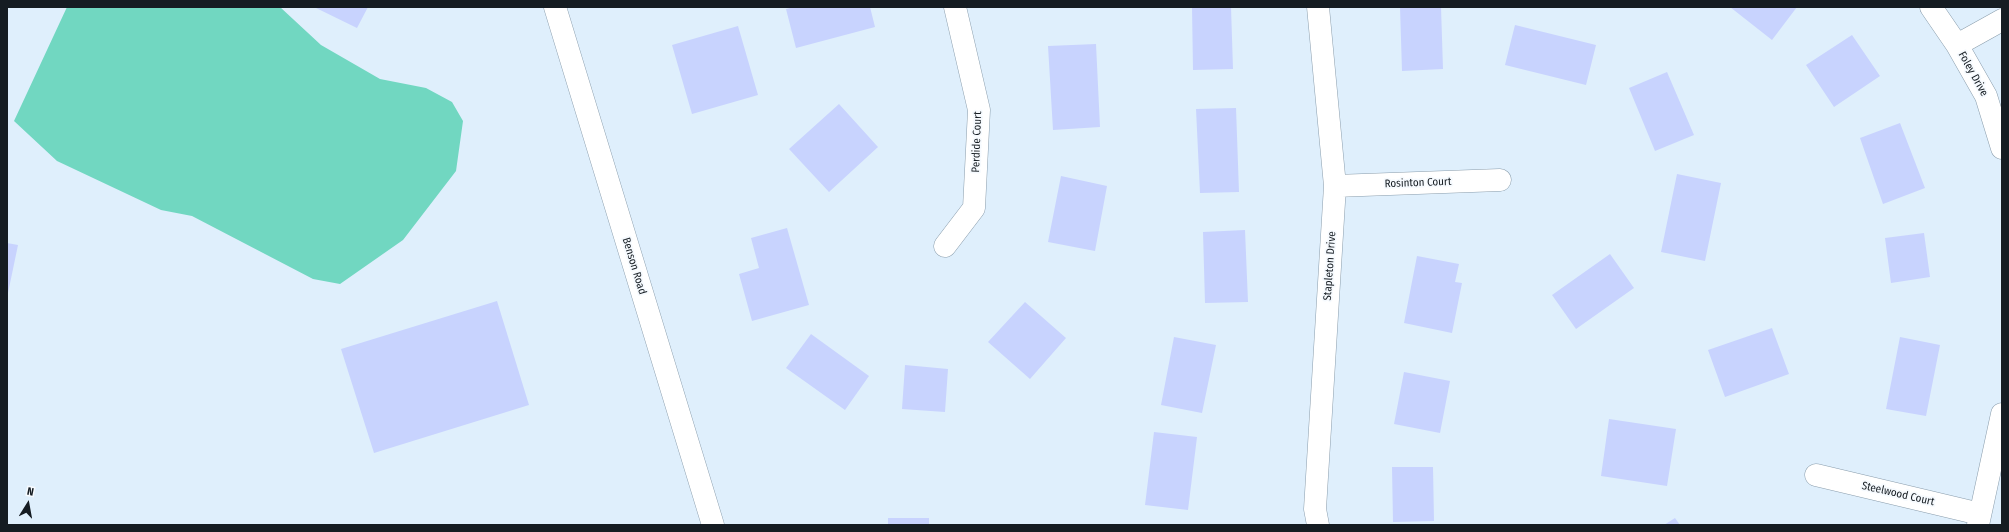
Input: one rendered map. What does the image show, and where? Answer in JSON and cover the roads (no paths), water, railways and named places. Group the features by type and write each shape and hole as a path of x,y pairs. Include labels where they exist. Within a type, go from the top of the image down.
{"street":[{"name":"Benson Road","path":"554,7 713,525"},
{"name":"Perdide Court","path":"945,246 974,208 979,110 955,7"},
{"name":"Stapleton Drive","path":"1318,7 1335,186 1315,509 1318,525"},
{"name":"Foley Drive","path":"1931,7 1957,45 1986,96 2002,148"},
{"path":"1957,45 2002,20"},
{"name":"Rosinton Court","path":"1335,186 1500,180"},
{"path":"1979,519 2002,414"},
{"name":"Steelwood Court","path":"1816,475 1979,519"}]}
